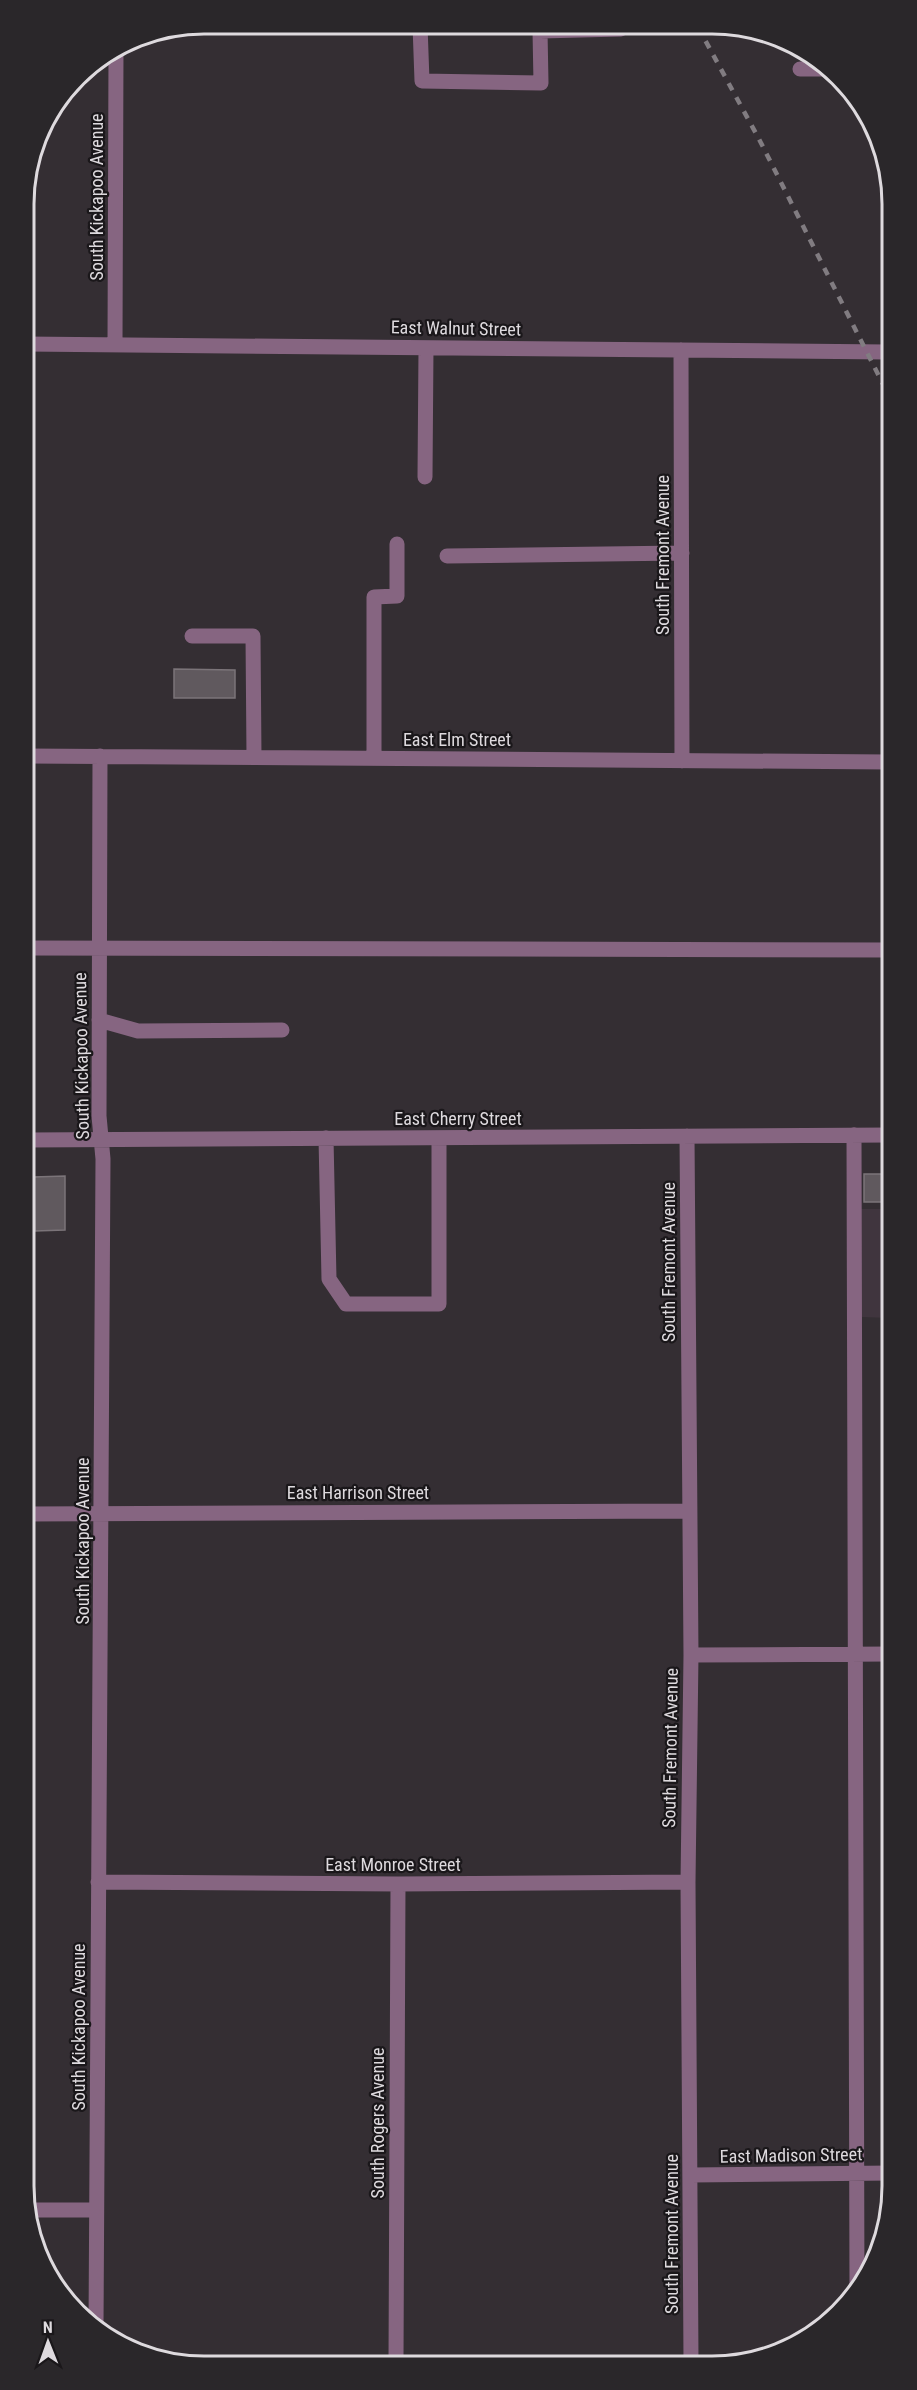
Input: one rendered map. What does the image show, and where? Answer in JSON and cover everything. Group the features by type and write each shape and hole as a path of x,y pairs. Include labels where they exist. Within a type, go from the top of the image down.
{"street":[{"path":"420,35 422,81 541,83 540,34"},
{"name":"South Kickapoo Avenue","path":"115,344 116,59"},
{"path":"800,69 815,69"},
{"name":"East Walnut Street","path":"35,344 882,352"},
{"path":"425,477 426,348"},
{"name":"South Fremont Avenue","path":"681,350 682,761"},
{"path":"374,758 375,597 397,596 397,544"},
{"path":"447,556 682,553"},
{"path":"192,636 253,636 254,757"},
{"name":"East Elm Street","path":"35,756 882,762"},
{"name":"South Kickapoo Avenue","path":"96,2316 103,1159 99,1116 100,756"},
{"path":"35,948 882,950"},
{"path":"99,1020 138,1031 282,1030"},
{"path":"854,1135 857,2275"},
{"name":"East Cherry Street","path":"35,1140 882,1135"},
{"name":"South Fremont Avenue","path":"687,1136 691,1655 688,1882 691,2356"},
{"path":"326,1138 329,1279 346,1304 438,1304 439,1138"},
{"name":"East Harrison Street","path":"34,1514 689,1511"},
{"path":"691,1655 882,1654"},
{"name":"East Monroe Street","path":"98,1882 398,1884 688,1882"},
{"name":"South Rogers Avenue","path":"396,2356 398,1884"},
{"name":"East Madison Street","path":"691,2175 882,2173"},
{"path":"36,2210 96,2210"}],"shaded area":[{"path":"860,1209 882,1209 882,1318 862,1317"}],"building":[{"path":"174,669 235,670 235,698 174,698"},
{"path":"864,1174 882,1174 882,1202 864,1202"},
{"path":"65,1176 65,1230 35,1231 35,1177"}],"railway":[{"path":"702,34 759,139 882,382"}]}
